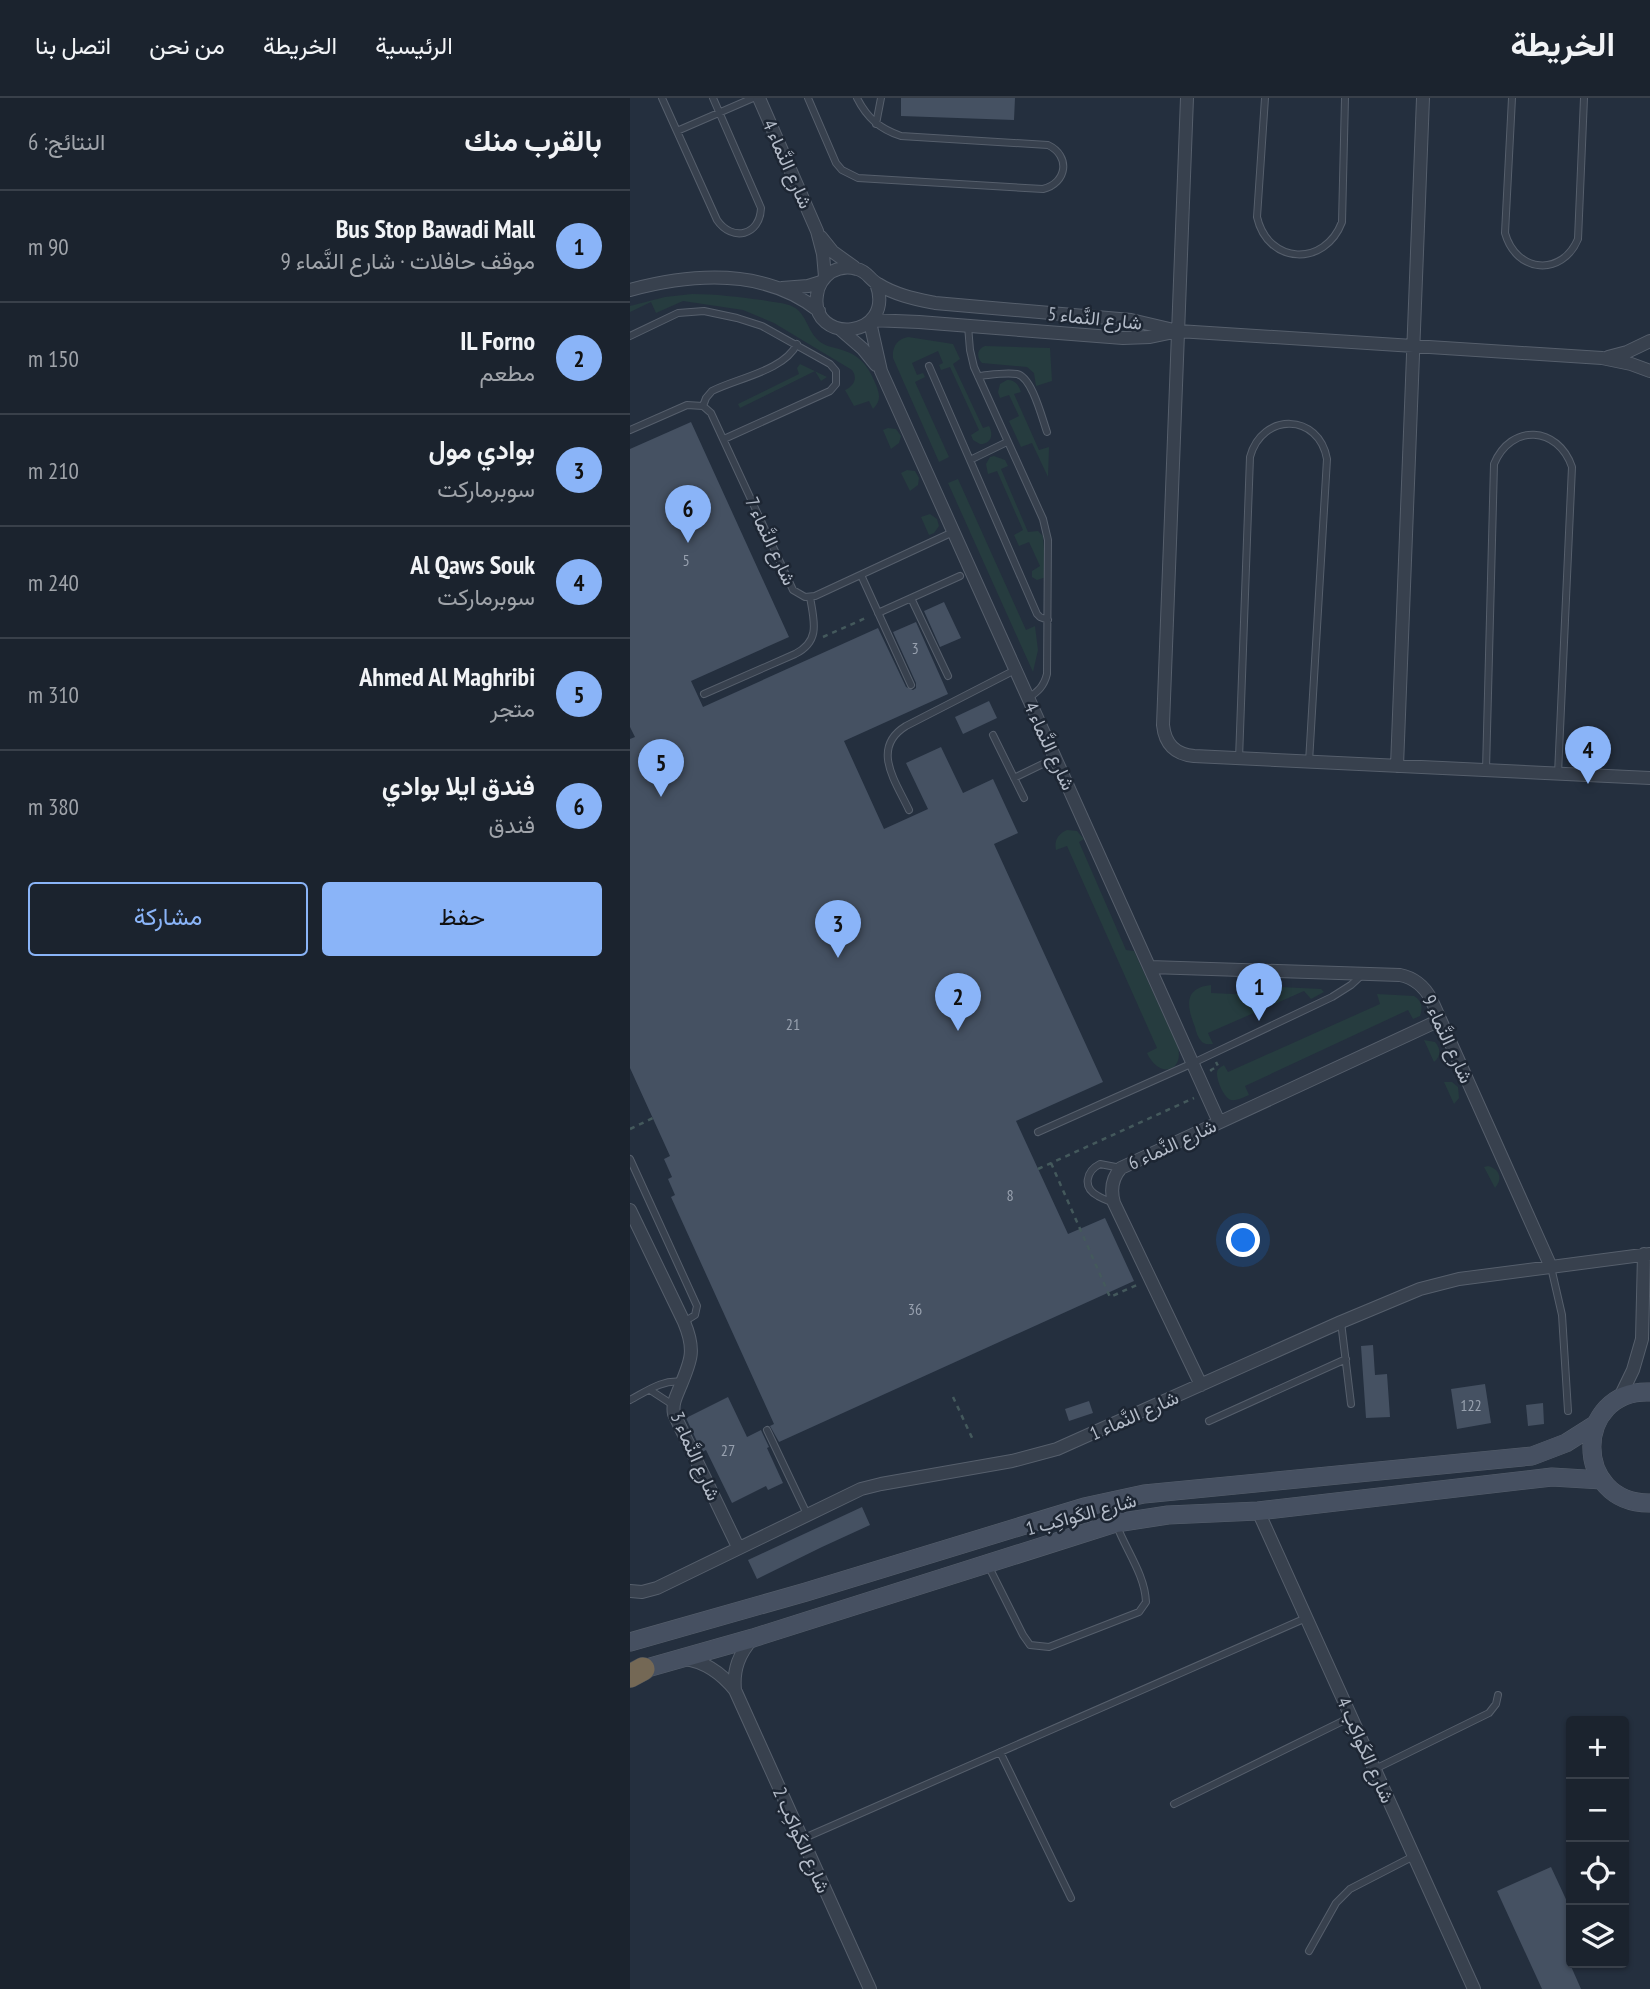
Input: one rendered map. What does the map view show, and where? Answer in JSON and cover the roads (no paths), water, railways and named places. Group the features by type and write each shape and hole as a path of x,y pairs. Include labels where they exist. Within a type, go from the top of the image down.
{"street":[{"name":"شارع النَّماء 4","path":"759,98 817,231 823,254 823,280"},
{"path":"1186,98 1163,725 1168,744 1185,755 1650,778"},
{"path":"1397,766 1423,98"},
{"name":"شارع النَّماء 4","path":"817,231 833,252 855,268"},
{"path":"844,267 855,268 870,276 876,283 879,293 877,312 871,321 862,327 841,330 824,320 816,302 817,291 823,280 833,271 844,267"},
{"path":"630,290 680,279 705,277 744,280 782,288 819,311"},
{"path":"782,288 808,286 823,280"},
{"name":"شارع النَّماء 5","path":"876,283 915,299 935,303 1131,320 1178,331"},
{"name":"شارع النَّماء 4","path":"871,321 881,371 1219,1122"},
{"name":"شارع النَّماء 5","path":"871,321 1124,338 1150,337 1178,331"},
{"name":"شارع النَّماء 4","path":"841,330 863,349 881,371"},
{"path":"1178,331 1602,358 1650,371"},
{"path":"1602,358 1627,352 1650,341"},
{"name":"شارع النَّماء 9","path":"1150,967 1400,975 1416,981 1427,992 1551,1267"},
{"name":"شارع النَّماء 6","path":"1114,1203 1112,1184 1121,1168 1440,1020"},
{"path":"1114,1203 1201,1385"},
{"name":"شارع النَّماء 3","path":"630,1210 691,1341 691,1360 673,1405 674,1414 738,1548"},
{"name":"شارع النَّماء 1","path":"630,1591 642,1592 657,1588 851,1493 871,1486 1042,1454 1341,1322 1433,1285 1460,1279 1647,1254 1642,1339 1633,1370 1619,1399"},
{"path":"1619,1399 1635,1392 1650,1392"},
{"name":"شارع الكَواكِب 1","path":"630,1642 806,1592 1084,1507 1144,1494 1532,1456 1566,1443 1596,1424 1605,1410 1619,1399"},
{"path":"1596,1424 1591,1453 1602,1480 1626,1499 1650,1503"},
{"name":"شارع الكَواكِب 1","path":"634,1673 1116,1523 1168,1515 1258,1511 1536,1479 1569,1477 1602,1480"},
{"name":"شارع الكَواكِب 4","path":"1258,1511 1474,1989"},
{"path":"735,1690 735,1668 739,1657 753,1638"},
{"name":"شارع الكَواكِب 2","path":"679,1658 705,1664 735,1690 870,1989"}],"lane":[{"path":"662,98 716,220 726,231 748,232 758,222 761,208 713,98"},
{"path":"677,131 753,98"},
{"path":"808,98 836,163 842,170 858,178 1043,189 1055,185 1059,180 1063,169 1061,157 1048,145 910,138 892,133 876,124 857,98"},
{"path":"876,124 881,98"},
{"path":"1265,98 1257,217 1259,226 1270,242 1295,254 1305,254 1325,247 1342,222 1345,98"},
{"path":"1512,98 1505,233 1508,243 1519,258 1545,265 1562,260 1578,239 1584,98"},
{"path":"630,336 678,313 695,311 726,315 774,332 833,367 838,376 834,388 724,439"},
{"path":"968,326 970,350 978,376 1047,533 1047,674 1041,689 1028,698"},
{"path":"630,430 687,404 703,406 712,391 780,363 790,355 797,344"},
{"path":"929,366 1037,614 1048,620"},
{"path":"978,376 1013,374 1024,377 1030,384 1047,432"},
{"name":"شارع النَّماء 7","path":"703,406 711,412 793,590 800,596 810,597 953,532"},
{"path":"1239,758 1250,457 1256,442 1268,430 1283,424 1292,424 1301,425 1316,435 1326,450 1327,459 1309,762"},
{"path":"1486,770 1494,464 1505,445 1524,435 1534,435 1555,441 1569,457 1572,467 1558,774"},
{"path":"970,460 1007,442"},
{"path":"861,575 911,685"},
{"path":"878,613 960,576"},
{"path":"704,694 806,647 814,629 810,597"},
{"path":"911,598 948,676"},
{"path":"909,810 887,761 889,744 893,737 906,726 1015,670"},
{"path":"993,736 1024,798"},
{"path":"1014,778 1055,758"},
{"path":"1038,1132 1332,997 1364,974"},
{"path":"630,1159 697,1306 695,1315 684,1322"},
{"path":"1114,1203 1093,1193 1087,1179 1091,1170 1100,1164 1121,1168"},
{"path":"1551,1267 1562,1315 1568,1411"},
{"path":"1341,1322 1351,1404"},
{"path":"1209,1422 1346,1359"},
{"path":"630,1400 667,1382 682,1382"},
{"path":"650,1390 673,1405"},
{"path":"767,1430 807,1514"},
{"path":"987,1563 1030,1645 1049,1647 1139,1612 1146,1602 1143,1583 1116,1523"},
{"path":"802,1839 1306,1618"},
{"path":"1375,1769 1489,1713 1496,1704 1498,1695"},
{"path":"1174,1804 1351,1717"},
{"path":"1000,1752 1071,1898"},
{"path":"1309,1951 1336,1903 1350,1889 1414,1856"}],"place":[{"name":"فندق ايلا بوادي","path":"688,543"},
{"name":"Al Qaws Souk","path":"1588,784"},
{"name":"Ahmed Al Maghribi","path":"661,797"},
{"name":"بوادي مول","path":"838,958"},
{"name":"Bus Stop Bawadi Mall","path":"1259,1021"},
{"name":"IL Forno","path":"958,1031"}]}
